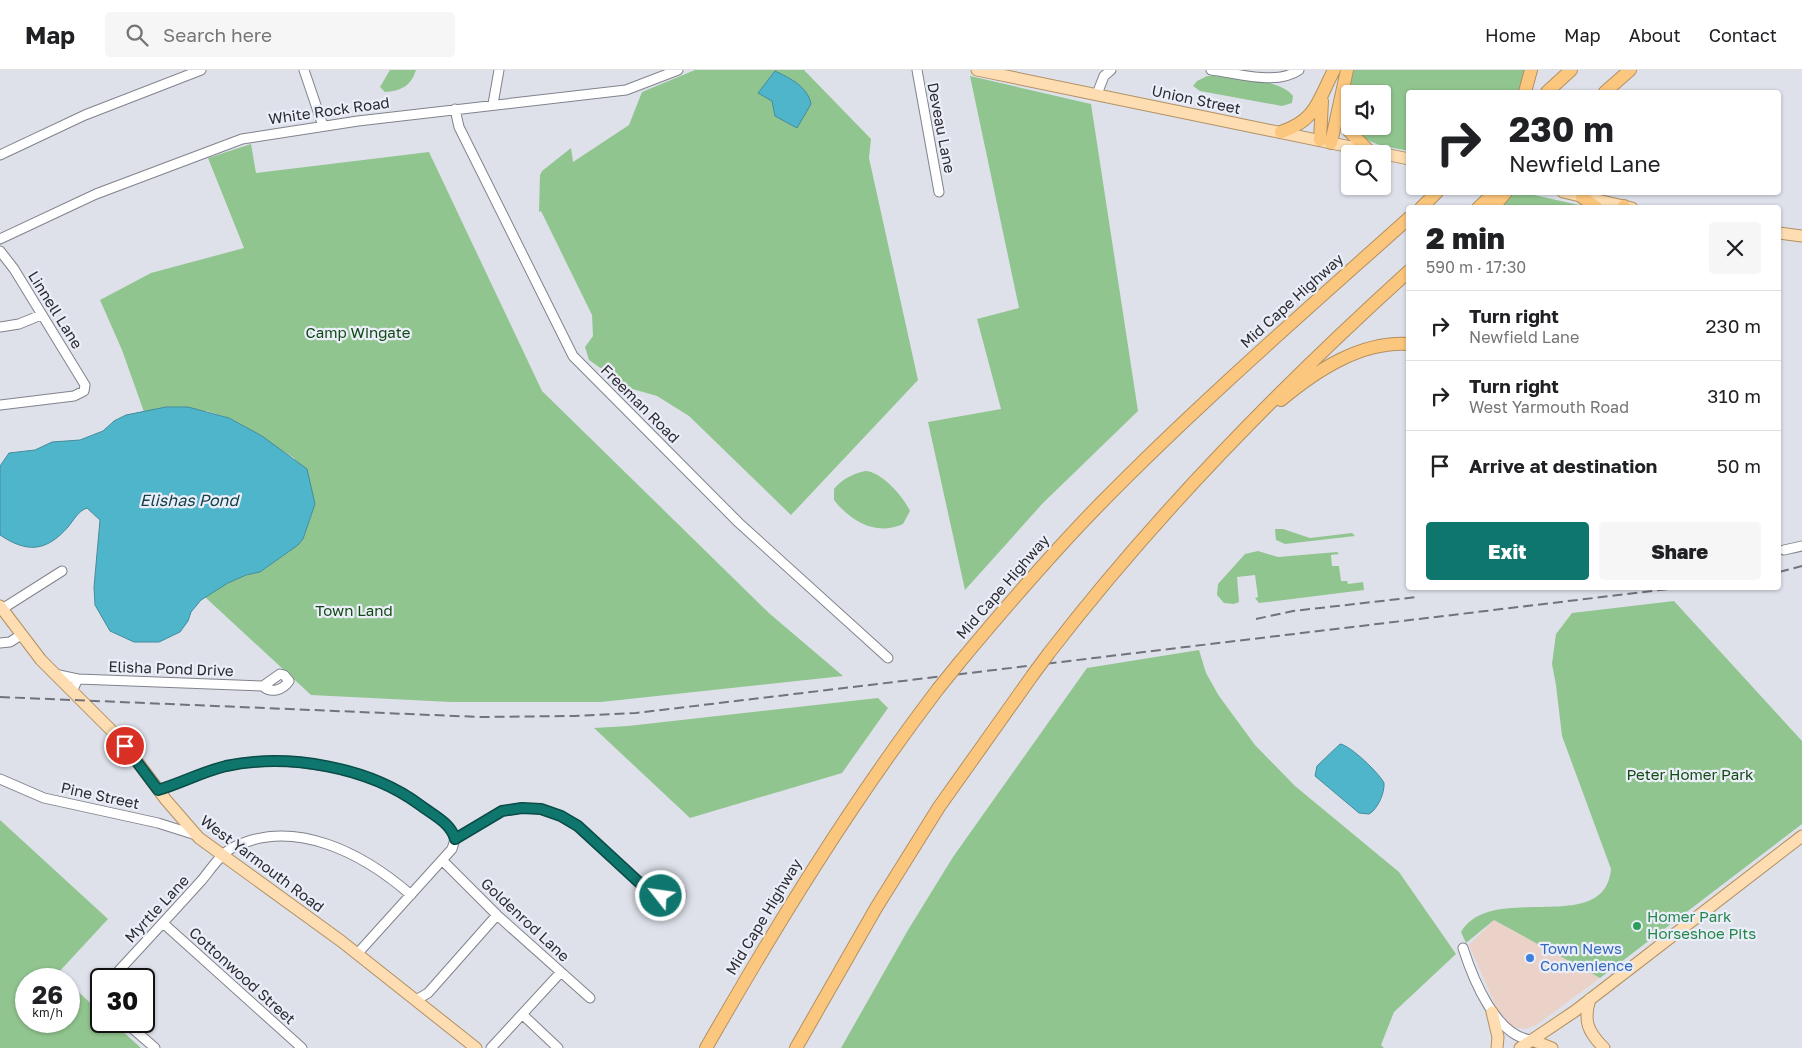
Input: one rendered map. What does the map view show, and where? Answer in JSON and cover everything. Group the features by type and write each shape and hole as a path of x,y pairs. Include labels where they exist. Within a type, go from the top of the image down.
{"highway":[{"path":"1281,132 1306,120 1324,94 1334,70"},
{"path":"1325,142 1339,102 1347,70"},
{"path":"1526,90 1531,70"},
{"path":"1549,90 1571,70"},
{"path":"1607,90 1630,70"},
{"path":"1324,94 1320,120 1325,142"},
{"path":"1339,102 1349,131 1363,145"},
{"path":"1424,205 1434,195"},
{"path":"1481,205 1492,195"},
{"path":"1495,205 1504,195"},
{"path":"1582,197 1594,205"},
{"name":"Mid Cape Highway","path":"706,1048 815,863 870,781 959,663 1043,564 1131,472 1182,423 1406,221"},
{"path":"796,1048 876,908 923,832 984,741 1049,653 1144,536 1247,424 1303,368 1406,274"},
{"path":"1247,424 1333,364 1374,347 1406,344"}],"main road":[{"name":"Union Street","path":"977,70 1341,145"},
{"name":"Union Street","path":"1391,155 1406,158"},
{"path":"1574,195 1617,205"},
{"path":"1781,233 1802,236"},
{"name":"West Yarmouth Road","path":"1,608 54,674 121,740 158,790 196,835 223,857 358,953 476,1048"},
{"path":"1520,1048 1590,999 1802,836"},
{"path":"1590,999 1586,1013 1586,1025 1604,1048"},
{"path":"1492,1012 1498,1037 1497,1048"},
{"path":"1532,1040 1552,1048"}],"street":[{"path":"0,155 85,115 201,70"},
{"path":"304,70 323,126"},
{"path":"493,104 499,70"},
{"name":"White Rock Road","path":"0,239 89,196 216,148 255,136 493,104 626,90 678,70"},
{"name":"Deveau Lane","path":"917,70 939,192"},
{"path":"1097,94 1104,76 1111,70"},
{"path":"1211,70 1268,78 1286,76 1299,70"},
{"name":"Freeman Road","path":"455,109 459,127 573,356 739,523 888,658"},
{"name":"Linnell Lane","path":"0,251 14,270 85,385 84,391 74,396 0,405"},
{"path":"0,328 19,324 41,315"},
{"path":"1784,550 1802,546"},
{"path":"1,608 62,571"},
{"path":"0,643 10,642 21,635"},
{"name":"Elisha Pond Drive","path":"54,674 78,679 263,686"},
{"path":"72,691 78,679"},
{"path":"158,790 188,777 248,763 292,762 325,766 382,782 395,789 448,826 455,839"},
{"name":"Pine Street","path":"0,779 44,798 158,823 196,835"},
{"path":"358,953 443,861 452,849 455,839 502,811 522,808 541,809 561,816 578,826 643,886 661,893"},
{"name":"Myrtle Lane","path":"121,968 223,857 233,848 266,837 310,840 335,846 362,858 412,895"},
{"name":"Goldenrod Lane","path":"443,861 497,915 590,998"},
{"path":"416,1000 428,993 497,915"},
{"name":"Cottonwood Street","path":"163,923 302,1048"},
{"path":"1462,948 1492,1012 1510,1032 1523,1040 1532,1040"},
{"path":"491,1048 561,972"},
{"path":"523,1015 558,1048"},
{"path":"138,1033 155,1048"}],"shaded area":[{"path":"1494,920 1600,978 1535,1026 1525,1029 1512,1027 1501,1018 1469,945"}],"green space":[{"path":"390,70 416,70 405,87 385,92 380,87"},
{"path":"695,70 804,70 871,139 869,158 918,380 791,515 689,416 657,396 629,388 589,360 585,347 593,336 592,315 541,211 539,212 540,175 542,171 571,148 573,162 629,125 642,92"},
{"path":"1354,70 1526,70 1521,90 1406,90 1406,150 1391,147 1391,145 1378,144 1360,135 1391,135 1391,85 1350,85"},
{"path":"970,76 1091,104 1138,411 1043,503 965,590 928,422 1001,409 977,319 1019,308"},
{"path":"1207,76 1253,79 1277,85 1293,96 1292,103 1282,106 1200,91 1193,86 1197,81"},
{"name":"Camp Wingate","path":"251,144 256,173 429,152 542,391 770,614 843,676 601,702 451,702 311,695 205,597 228,583 246,575 260,572 298,545 303,539 315,504 294,458 229,418 207,411 144,412 122,350 100,300 151,273 244,248 208,158"},
{"path":"1510,195 1534,195 1579,205 1501,205"},
{"path":"865,471 878,475 885,480 903,499 910,511 903,524 884,528 865,525 848,515 834,500 834,489 840,482 852,475"},
{"path":"1275,529 1283,529 1310,538 1352,533 1355,536 1285,544 1276,540"},
{"path":"1258,551 1278,557 1337,552 1339,554 1331,555 1332,566 1339,566 1341,581 1347,581 1348,584 1363,582 1364,590 1259,603 1255,598 1258,597 1255,575 1237,577 1239,602 1234,604 1224,603 1217,595 1218,584 1245,554"},
{"name":"Peter Homer Park","path":"1674,601 1802,741 1802,824 1600,978 1494,920 1466,943 1461,932 1476,917 1496,910 1520,907 1569,906 1589,901 1604,889 1611,869 1562,736 1552,664 1556,634 1572,613"},
{"path":"1199,650 1206,673 1219,696 1255,745 1295,786 1399,872 1456,954 1394,1012 1381,1045 1384,1048 841,1048 908,930 953,857 1087,668"},
{"path":"878,698 888,708 842,773 690,818 594,728 628,726"},
{"path":"0,820 108,919 63,968 15,968 15,1033 80,1033 80,993 90,1003 90,1033 124,1033 141,1048 0,1048"}],"water":[{"path":"775,71 798,84 809,98 811,104 797,128 775,116 772,101 758,93"},
{"name":"Elishas Pond","path":"166,407 188,407 229,418 262,436 307,469 315,504 303,539 298,545 260,572 246,575 228,583 201,600 191,612 188,621 180,632 159,642 134,642 110,631 95,605 94,587 100,520 87,508 79,513 60,535 44,545 28,547 10,541 0,535 0,466 9,453 35,450 52,442 80,440 103,431 114,421 126,415"},
{"path":"1340,744 1351,749 1364,760 1384,783 1380,801 1369,814 1359,813 1315,776 1317,766"}],"railway":[{"path":"1781,571 1802,566"},
{"path":"0,697 480,717 636,713 1660,590"},
{"path":"1256,619 1293,611 1417,597"}],"place":[{"name":"Homer Park Horseshoe Pits","path":"1637,926"},
{"name":"Town News Convenience","path":"1530,958"}],"route":[{"path":"125,746 158,790 175,785 188,777 227,766 270,762 306,763 325,766 382,782 415,802 448,826 454,833 455,839 482,821 502,811 513,808 541,809 561,816 578,826 643,886 661,893 661,896"}],"park label":[{"name":"Town Land","path":"354,611"}]}
